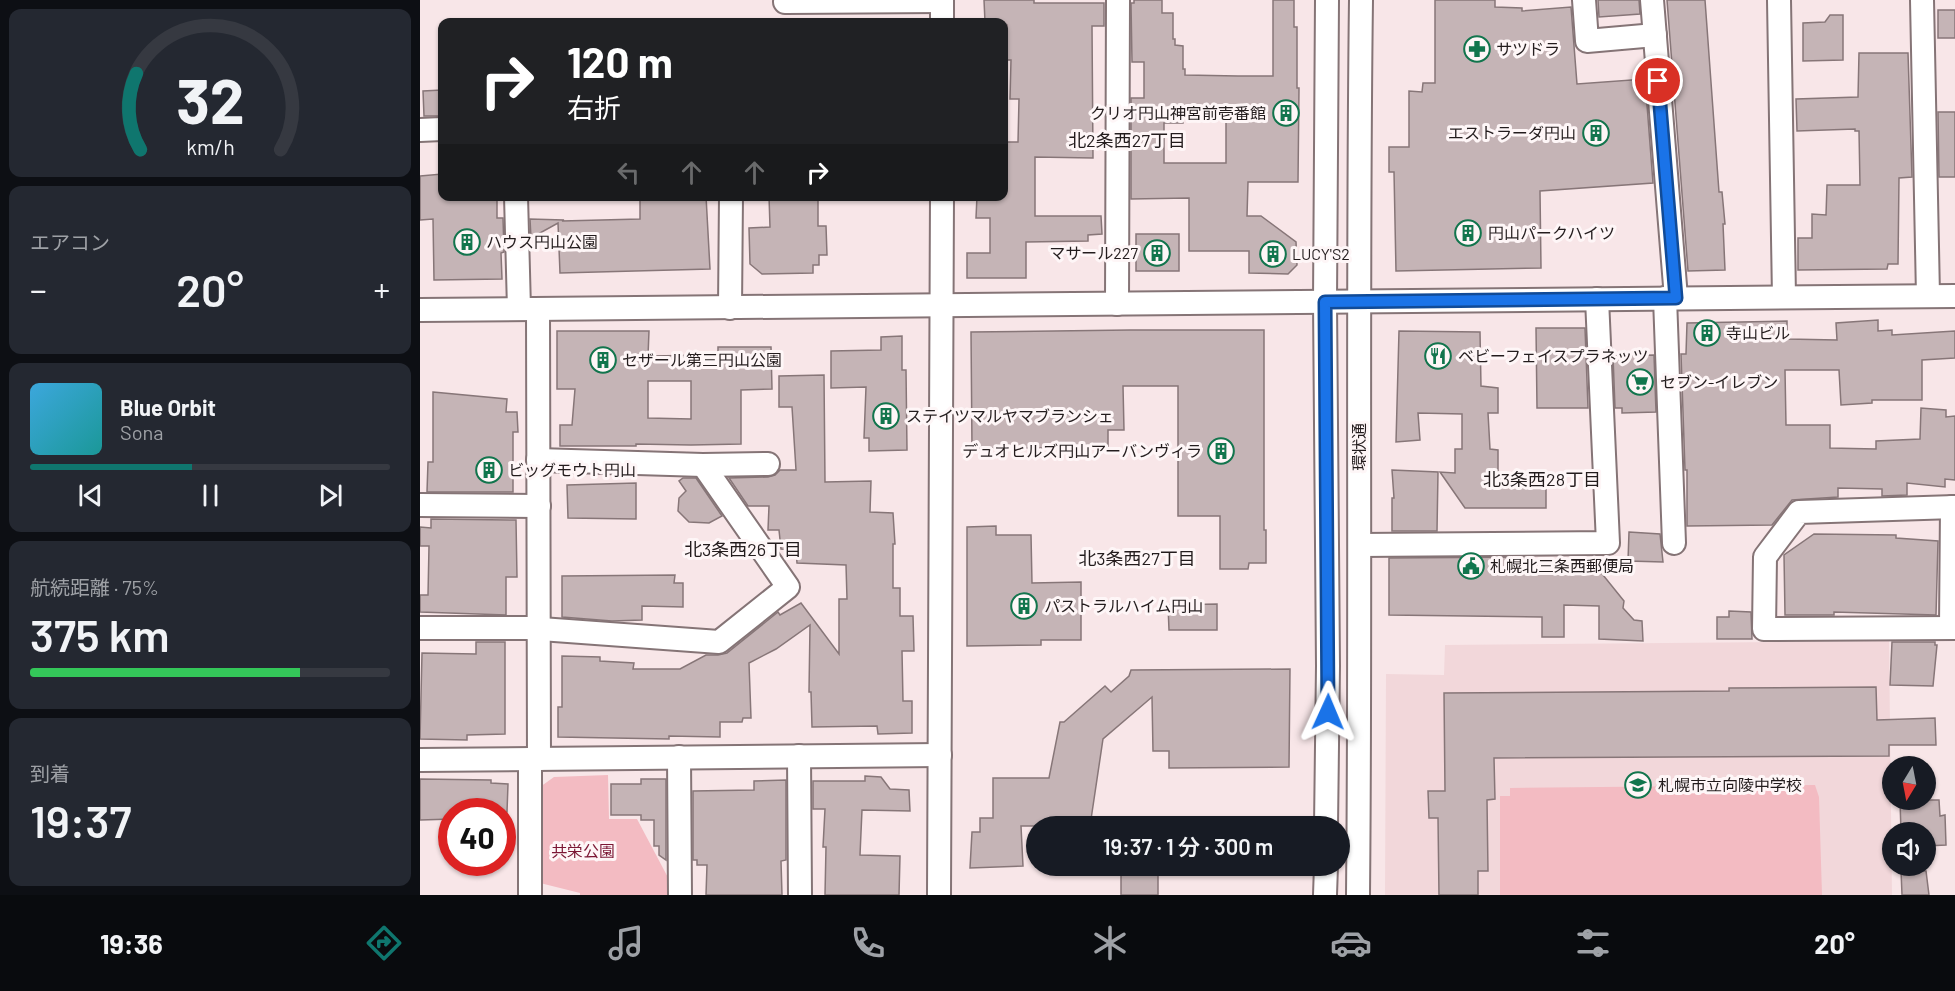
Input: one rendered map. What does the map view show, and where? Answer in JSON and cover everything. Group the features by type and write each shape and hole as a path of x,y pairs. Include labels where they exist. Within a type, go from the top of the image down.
{"street":[{"path":"1117,304 1118,0"},
{"name":"環状通","path":"1326,816 1327,0"},
{"name":"環状通","path":"1358,895 1360,545 1358,302 1361,0"},
{"path":"1584,0 1587,40 1655,36"},
{"path":"1652,0 1670,298 1674,543"},
{"path":"1779,0 1784,297"},
{"path":"1922,0 1928,296"},
{"path":"785,8 942,8"},
{"path":"420,130 438,129"},
{"path":"517,201 529,309 539,506 538,630 530,895"},
{"path":"730,308 731,201"},
{"path":"939,895 942,201"},
{"path":"420,310 1955,296"},
{"path":"1360,545 1608,543 1598,299"},
{"path":"538,460 703,465 768,464"},
{"path":"420,628 527,628 719,642 788,587 703,465"},
{"path":"420,505 539,506"},
{"path":"1954,507 1953,628 1764,629 1765,557 1800,512 1954,507"},
{"path":"420,760 940,755"},
{"path":"799,756 800,895"},
{"path":"679,758 680,895"},
{"path":"1325,895 1326,876"}],"shaded area":[{"name":"札幌市立向陵中学校","path":"1889,641 1890,756 1882,756 1882,810 1891,810 1891,822 1882,822 1882,876 1892,876 1892,895 1385,895 1386,674 1444,675 1445,645"}],"green space":[{"name":"共栄公園","path":"608,775 609,819 637,819 673,887 674,895 580,895 580,893 540,883 540,787 554,777"},
{"path":"1815,785 1819,797 1822,895 1500,895 1500,796 1510,796 1510,788"}],"building":[{"path":"984,0 1104,3 1104,26 1092,26 1093,158 1035,157 1035,216 1101,216 1102,234 1088,235 1088,241 1026,242 1026,278 967,278 967,253 990,253 990,218 976,218 977,201 1008,201 1008,142 1018,142 1019,99 1010,99 1011,60 1008,60 1008,18 985,18"},
{"path":"1134,0 1162,0 1162,13 1173,13 1173,39 1175,39 1175,45 1183,46 1185,75 1273,76 1273,0 1294,0 1294,27 1297,27 1297,88 1299,88 1298,182 1248,182 1247,216 1261,216 1296,242 1297,265 1288,274 1249,273 1249,251 1189,251 1189,198 1131,199 1131,98 1144,98 1144,62 1132,62 1131,3 1134,3","holes":["1183,117 1226,117 1226,163 1164,163 1164,123 1183,123"]},
{"path":"1435,0 1495,0 1495,7 1522,8 1522,11 1571,7 1577,84 1645,79 1653,183 1540,191 1541,268 1396,271 1394,172 1389,172 1389,147 1409,147 1409,91 1422,92 1423,83 1435,83"},
{"path":"1598,0 1639,0 1640,14 1599,17"},
{"path":"1667,0 1705,0 1719,192 1722,192 1725,224 1723,224 1725,270 1688,271"},
{"path":"1938,10 1955,10 1955,38 1938,38"},
{"path":"1830,15 1843,15 1843,60 1803,61 1803,23 1825,22"},
{"path":"1859,53 1908,53 1912,177 1899,178 1898,264 1888,264 1887,269 1798,270 1798,238 1812,238 1812,214 1826,215 1827,185 1860,185 1859,131 1855,129 1797,131 1796,99 1858,97"},
{"path":"438,90 438,116 424,116 423,91"},
{"path":"1938,112 1955,112 1955,177 1939,177"},
{"name":"ハウス円山公園","path":"438,174 438,201 497,201 497,218 503,218 502,279 434,280 433,219 420,220 420,176"},
{"path":"640,201 706,201 710,269 560,273 558,223 531,238 530,219 564,220 562,221 640,219"},
{"path":"769,201 818,201 818,226 826,226 827,255 819,255 819,265 813,265 813,273 762,274 750,264 749,228 770,227"},
{"name":"マサール227","path":"1136,234 1179,234 1179,271 1136,271"},
{"path":"1878,320 1878,331 1892,330 1892,335 1955,331 1955,358 1922,360 1922,400 1872,400 1872,403 1841,405 1839,370 1785,370 1786,425 1830,425 1830,448 1876,449 1876,441 1920,439 1921,408 1946,410 1946,417 1955,416 1955,480 1945,479 1945,487 1907,483 1907,495 1882,496 1882,489 1838,488 1838,497 1792,500 1772,525 1687,526 1687,470 1685,470 1681,354 1686,354 1687,323 1787,321 1787,339 1837,340 1836,323"},
{"path":"1536,328 1585,328 1588,408 1537,408"},
{"path":"1264,330 1266,563 1249,563 1248,569 1220,569 1220,516 1178,516 1178,386 1123,386 1124,430 1108,430 1108,448 972,448 971,332"},
{"path":"557,331 649,331 648,356 718,355 718,347 771,347 772,389 741,390 741,444 560,446 560,425 572,425 575,389 557,389","holes":["648,381 691,381 691,419 648,418"]},
{"path":"1399,331 1480,332 1481,386 1498,388 1498,413 1488,413 1490,449 1498,450 1498,475 1546,473 1546,508 1465,508 1440,472 1455,473 1455,449 1462,449 1462,414 1418,413 1420,440 1396,442"},
{"path":"902,336 902,370 906,370 907,450 869,451 869,438 864,438 866,387 831,388 831,351 881,350 881,337"},
{"path":"1654,355 1656,412 1622,413 1622,408 1615,408 1613,356"},
{"path":"824,375 825,482 871,481 870,512 893,513 895,544 893,544 893,588 900,588 900,616 913,616 914,651 902,651 903,701 912,701 912,733 878,734 877,726 812,727 811,692 809,692 810,625 776,649 749,663 751,718 743,718 742,722 720,722 720,737 669,736 669,739 558,737 558,707 562,707 562,656 600,657 600,661 634,663 633,669 680,669 706,655 727,653 778,612 780,615 801,603 839,654 839,599 847,599 846,565 797,563 796,550 781,549 779,530 768,530 769,506 748,506 729,478 768,477 780,470 796,470 792,407 779,407 779,376"},
{"path":"433,392 507,399 506,412 517,412 518,432 513,432 513,492 427,492 428,462 433,462"},
{"path":"1392,470 1438,472 1437,531 1392,531 1392,498 1394,498"},
{"path":"683,478 696,478 722,516 709,523 689,522 678,511 679,498 686,491 679,481"},
{"path":"636,483 636,519 568,518 567,485"},
{"path":"431,519 516,520 517,577 506,577 506,615 420,612 420,595 428,595 429,546 420,546 420,527 431,528"},
{"name":"パストラルハイム円山","path":"996,526 996,535 1031,535 1032,583 1081,582 1081,640 1041,640 1041,645 967,646 967,527"},
{"path":"1629,532 1660,534 1663,562 1628,561"},
{"path":"1814,534 1896,535 1896,538 1938,541 1936,615 1834,612 1834,615 1785,615 1784,555"},
{"path":"1528,557 1527,561 1593,563 1593,571 1599,570 1624,601 1623,608 1634,620 1642,621 1643,641 1599,639 1599,606 1564,605 1564,637 1542,637 1542,617 1389,615 1389,558"},
{"path":"675,575 674,583 683,583 683,607 642,606 642,620 612,621 562,617 562,576"},
{"path":"1217,604 1217,630 1169,630 1168,605"},
{"path":"1729,611 1751,612 1752,639 1717,639 1717,617 1729,617"},
{"path":"476,642 505,642 505,734 467,735 467,740 420,739 422,653 476,654"},
{"path":"1892,642 1935,642 1937,645 1933,686 1890,685"},
{"path":"1290,669 1289,767 1169,768 1169,751 1153,751 1152,697 1103,739 1091,816 1026,816 1026,826 1021,826 1023,866 970,868 972,832 980,832 980,818 993,818 993,778 1049,778 1060,722 1064,722 1105,686 1111,692 1129,676 1131,670"},
{"path":"1876,687 1877,720 1935,718 1936,745 1889,745 1889,756 1494,758 1495,799 1487,800 1488,871 1478,871 1478,895 1439,895 1438,818 1429,818 1428,791 1445,791 1444,693 1729,691 1729,688"},
{"path":"865,776 881,777 890,789 909,790 910,811 862,810 860,855 900,856 899,895 825,895 826,847 823,847 825,809 813,809 813,781 865,781"},
{"path":"420,779 491,780 491,783 508,784 508,798 438,798 438,819 420,820"},
{"path":"641,779 666,779 666,860 659,855 659,846 654,846 654,820 641,820 641,815 611,815 611,784 641,784"},
{"path":"786,780 786,860 781,861 782,895 706,895 707,865 697,865 697,860 693,860 693,791 754,790 754,781"},
{"path":"1936,800 1939,800 1940,816 1945,815 1946,845 1936,846 1936,822 1901,822 1900,810 1936,810"},
{"path":"1121,876 1158,876 1158,895 1121,895"},
{"path":"1901,876 1927,876 1929,895 1902,895"}],"place":[{"name":"サツドラ","path":"1477,49"},
{"name":"クリオ円山神宮前壱番館","path":"1286,113"},
{"name":"エストラーダ円山","path":"1596,133"},
{"name":"円山パークハイツ","path":"1468,233"},
{"name":"ハウス円山公園","path":"467,242"},
{"name":"マサール227","path":"1157,253"},
{"name":"LUCY'S2","path":"1273,254"},
{"name":"寺山ビル","path":"1707,333"},
{"name":"ベビーフェイスプラネッツ","path":"1438,356"},
{"name":"セザール第三円山公園","path":"603,360"},
{"name":"セブン-イレブン","path":"1640,382"},
{"name":"ステイツマルヤマブランシェ","path":"886,416"},
{"name":"デュオヒルズ円山アーバンヴィラ","path":"1221,451"},
{"name":"ビッグモウト円山","path":"489,470"},
{"name":"札幌北三条西郵便局","path":"1471,566"},
{"name":"パストラルハイム円山","path":"1024,606"},
{"name":"札幌市立向陵中学校","path":"1638,785"}],"district":[{"name":"北2条西27丁目","path":"1127,141"},
{"name":"北3条西28丁目","path":"1542,480"},
{"name":"北3条西26丁目","path":"743,550"},
{"name":"北3条西27丁目","path":"1137,559"}],"route":[{"path":"1328,712 1325,302 1676,298 1658,81"}]}
